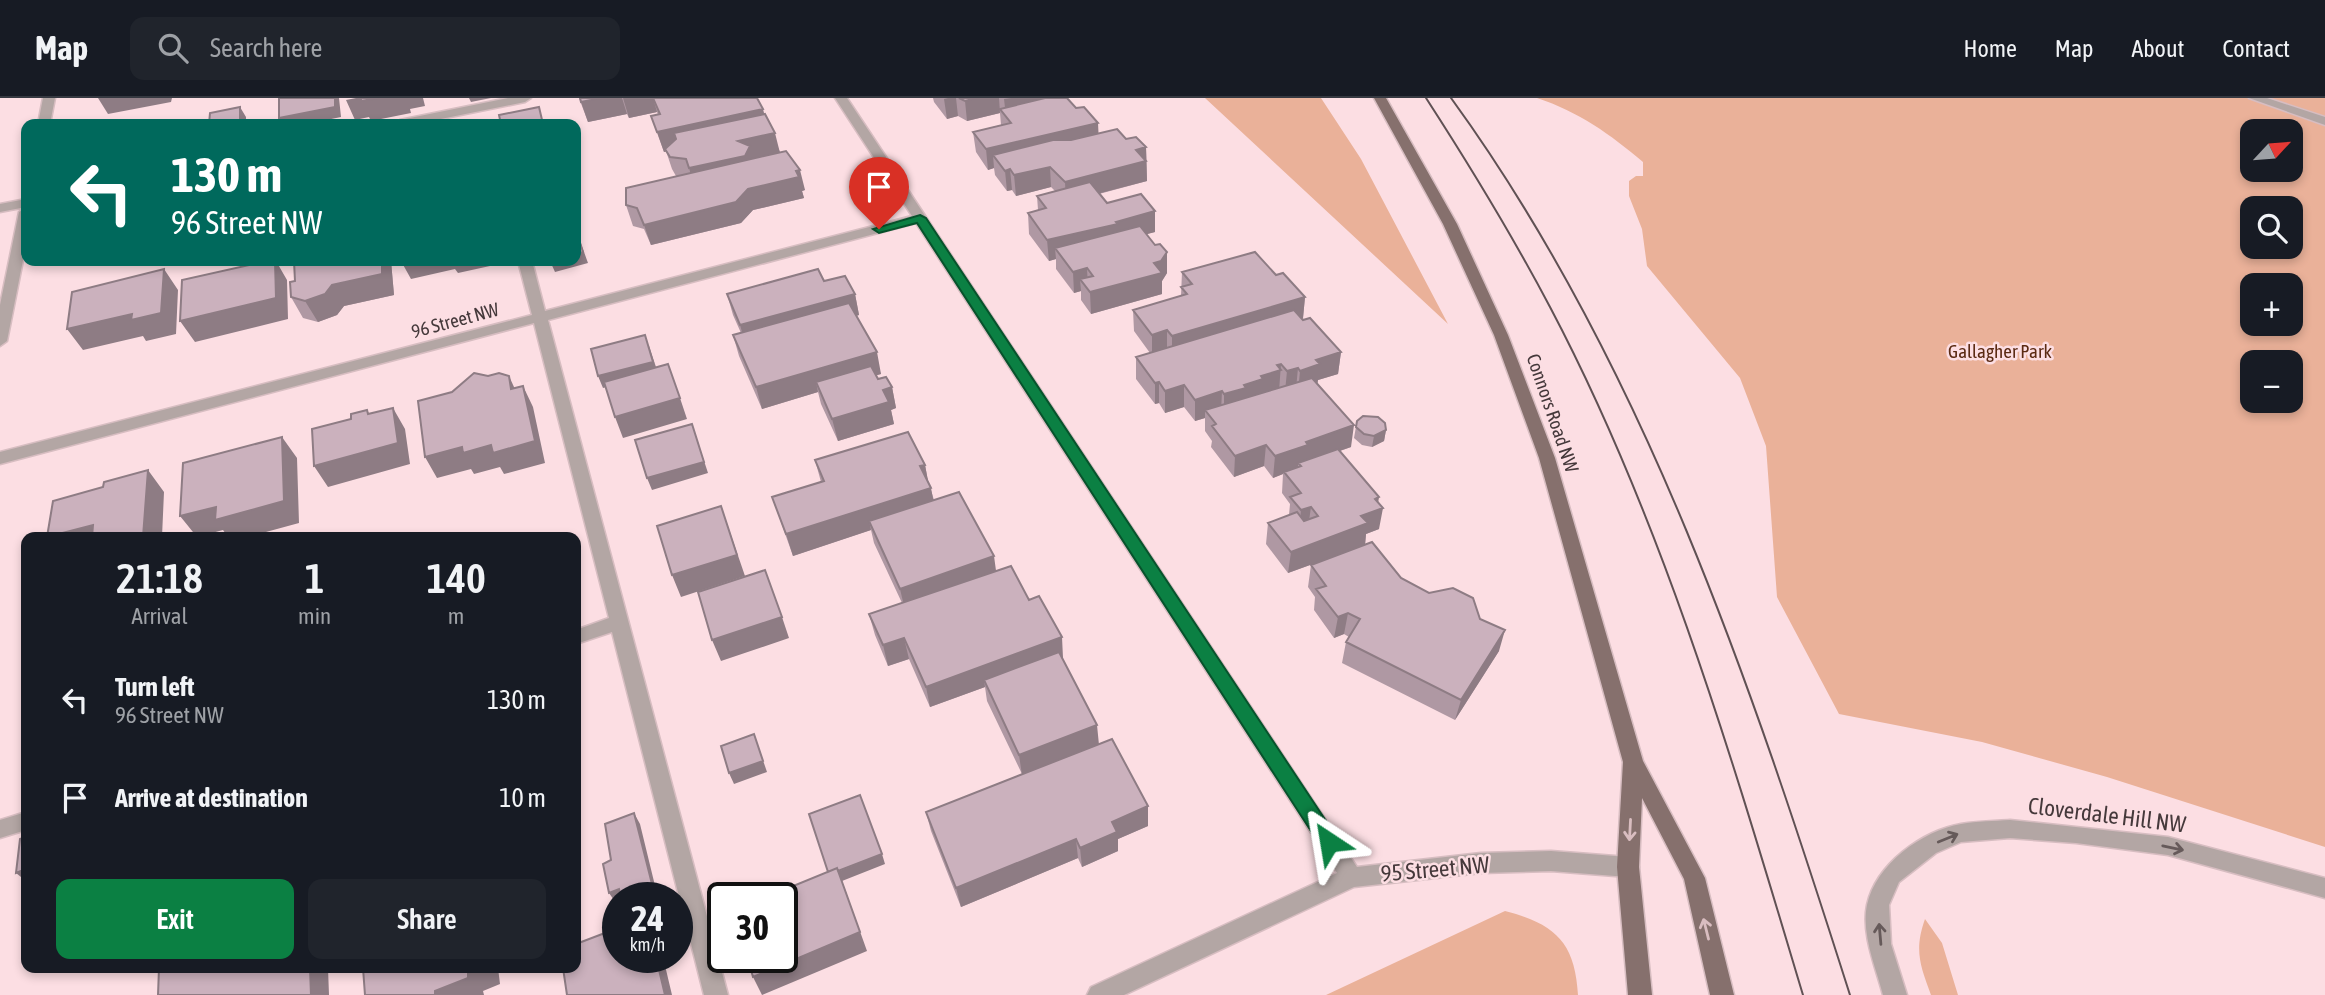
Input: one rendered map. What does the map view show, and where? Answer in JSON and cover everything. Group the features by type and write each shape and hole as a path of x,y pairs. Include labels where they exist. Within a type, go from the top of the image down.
{"main road":[{"name":"Connors Road NW","path":"1380,98 1450,224 1502,335 1548,458 1633,762 1694,878 1722,995"},
{"name":"Connors Road NW","path":"1633,762 1628,867 1640,995"}],"street":[{"path":"45,119 49,98"},
{"path":"433,119 486,111 525,98"},
{"path":"841,98 1352,877"},
{"path":"2255,98 2325,121"},
{"path":"0,208 21,203"},
{"name":"96 Street NW","path":"0,458 920,218"},
{"path":"0,341 21,237"},
{"path":"526,266 716,995"},
{"path":"581,635 619,622"},
{"path":"0,829 21,823"},
{"name":"Cloverdale Hill NW","path":"1895,995 1880,944 1878,905 1891,874 1928,846 1961,832 2010,829 2168,846 2325,888"},
{"name":"95 Street NW","path":"1099,995 1352,877 1481,863 1551,861 1628,867"}],"green space":[{"path":"1205,98 1321,98 1361,159 1448,324"},
{"name":"Gallagher Park","path":"1537,98 2325,98 2325,847 2107,777 1982,742 1839,714 1777,597 1766,446 1740,378 1647,266 1642,229 1629,196 1629,181 1636,176 1643,176 1643,162 1618,142 1567,110"},
{"path":"1505,911 1537,922 1559,938 1572,961 1578,995 1326,995"},
{"path":"1925,919 1942,943 1958,995 1931,995 1919,949"}],"building":[{"path":"279,98 335,98 335,107 279,118"},
{"path":"580,98 601,98 581,102"},
{"path":"653,98 757,98 763,109 657,132 651,116 660,114"},
{"path":"1045,98 1067,98 1076,108 1084,107 1098,123 986,149 973,132 1011,123 1000,109"},
{"path":"240,107 240,119 209,119 210,113"},
{"path":"539,107 542,119 500,119 499,115"},
{"path":"765,114 775,133 738,141 750,146 745,156 689,168 686,159 670,157 665,149 676,139 674,133"},
{"path":"1117,129 1126,139 1136,137 1146,147 1136,150 1146,161 1065,182 1050,167 1014,175 1010,169 1005,171 993,155 1053,140 1071,140"},
{"path":"786,151 800,170 796,171 799,177 748,189 736,202 644,225 637,208 626,205 626,188"},
{"path":"1090,182 1107,203 1141,194 1155,211 1116,222 1118,224 1047,240 1028,213 1046,208 1037,196"},
{"path":"1140,226 1155,245 1160,244 1167,252 1161,261 1154,263 1162,273 1090,292 1080,279 1093,276 1087,268 1073,272 1055,248"},
{"path":"1255,252 1276,275 1283,273 1305,297 1172,336 1167,330 1152,335 1133,310 1187,294 1181,287 1192,284 1182,272"},
{"path":"245,266 275,266 276,298 180,321 182,280"},
{"path":"294,266 382,266 382,274 332,285 325,294 305,301 291,297 290,282 295,281"},
{"path":"164,269 161,313 131,320 132,314 67,329 72,292"},
{"path":"818,269 824,281 845,276 855,294 740,325 727,294"},
{"path":"849,303 877,352 756,387 733,335"},
{"path":"1294,310 1303,320 1310,318 1341,352 1316,360 1320,364 1300,371 1298,368 1287,371 1281,364 1277,365 1281,370 1261,376 1263,379 1244,385 1246,388 1224,394 1222,391 1195,400 1184,385 1165,391 1159,382 1155,383 1136,357"},
{"path":"645,335 653,362 598,376 591,349"},
{"path":"668,364 680,398 615,417 604,382"},
{"path":"871,366 878,379 886,377 892,387 883,390 889,402 832,419 816,382"},
{"path":"474,373 488,376 499,373 509,376 511,389 523,386 535,441 493,453 491,445 463,453 462,447 425,457 418,401 452,392"},
{"path":"1312,378 1354,425 1275,456 1266,445 1235,456 1212,426 1216,424 1205,410"},
{"path":"393,408 398,443 314,466 312,429 351,419 351,414 367,410 368,414"},
{"path":"1363,416 1378,417 1385,423 1386,430 1374,436 1364,434 1356,427 1357,421"},
{"path":"692,424 704,462 647,478 635,440"},
{"path":"908,432 925,465 920,466 931,488 786,534 772,497 824,481 815,460"},
{"path":"282,437 284,501 215,520 216,507 180,516 183,463"},
{"path":"1338,449 1379,497 1375,499 1383,508 1361,516 1368,523 1291,552 1268,523 1297,512 1304,521 1318,516 1311,507 1301,510 1290,497 1301,493 1284,472 1301,466 1298,463"},
{"path":"148,470 143,532 92,532 93,525 66,532 48,532 53,501 103,487 104,482"},
{"path":"959,492 994,556 900,589 869,521"},
{"path":"721,506 737,555 672,575 657,526"},
{"path":"1372,542 1401,578 1429,593 1453,588 1473,598 1480,619 1505,630 1461,700 1346,642 1360,619 1348,613 1338,617 1316,589 1326,586 1311,565"},
{"path":"1011,566 1029,600 1039,596 1062,637 926,687 904,638 883,645 869,614"},
{"path":"765,570 782,617 712,640 698,592"},
{"path":"1059,652 1097,725 1019,755 984,680"},
{"path":"754,734 763,761 729,773 721,746"},
{"path":"1112,739 1148,806 1112,822 1117,832 1080,848 1076,839 956,888 926,812"},
{"path":"860,795 882,854 838,871 837,868 828,872 809,814"},
{"path":"634,813 651,882 607,882 603,864 611,860 605,824"},
{"path":"20,839 21,871 16,873"},
{"path":"837,868 860,932 798,958 798,884"},
{"path":"602,934 602,973 660,973 665,995 567,995 564,973 581,973 581,942"},
{"path":"159,973 310,973 311,995 158,995"},
{"path":"363,973 468,973 468,978 435,991 435,995 365,995"}],"tram line":[{"path":"1426,98 1536,280 1591,389 1628,473 1693,645 1803,995"},
{"path":"1451,98 1520,200 1581,307 1636,417 1686,530 1731,645 1773,761 1850,995"}],"route":[{"path":"879,229 920,218 1329,842"}]}
